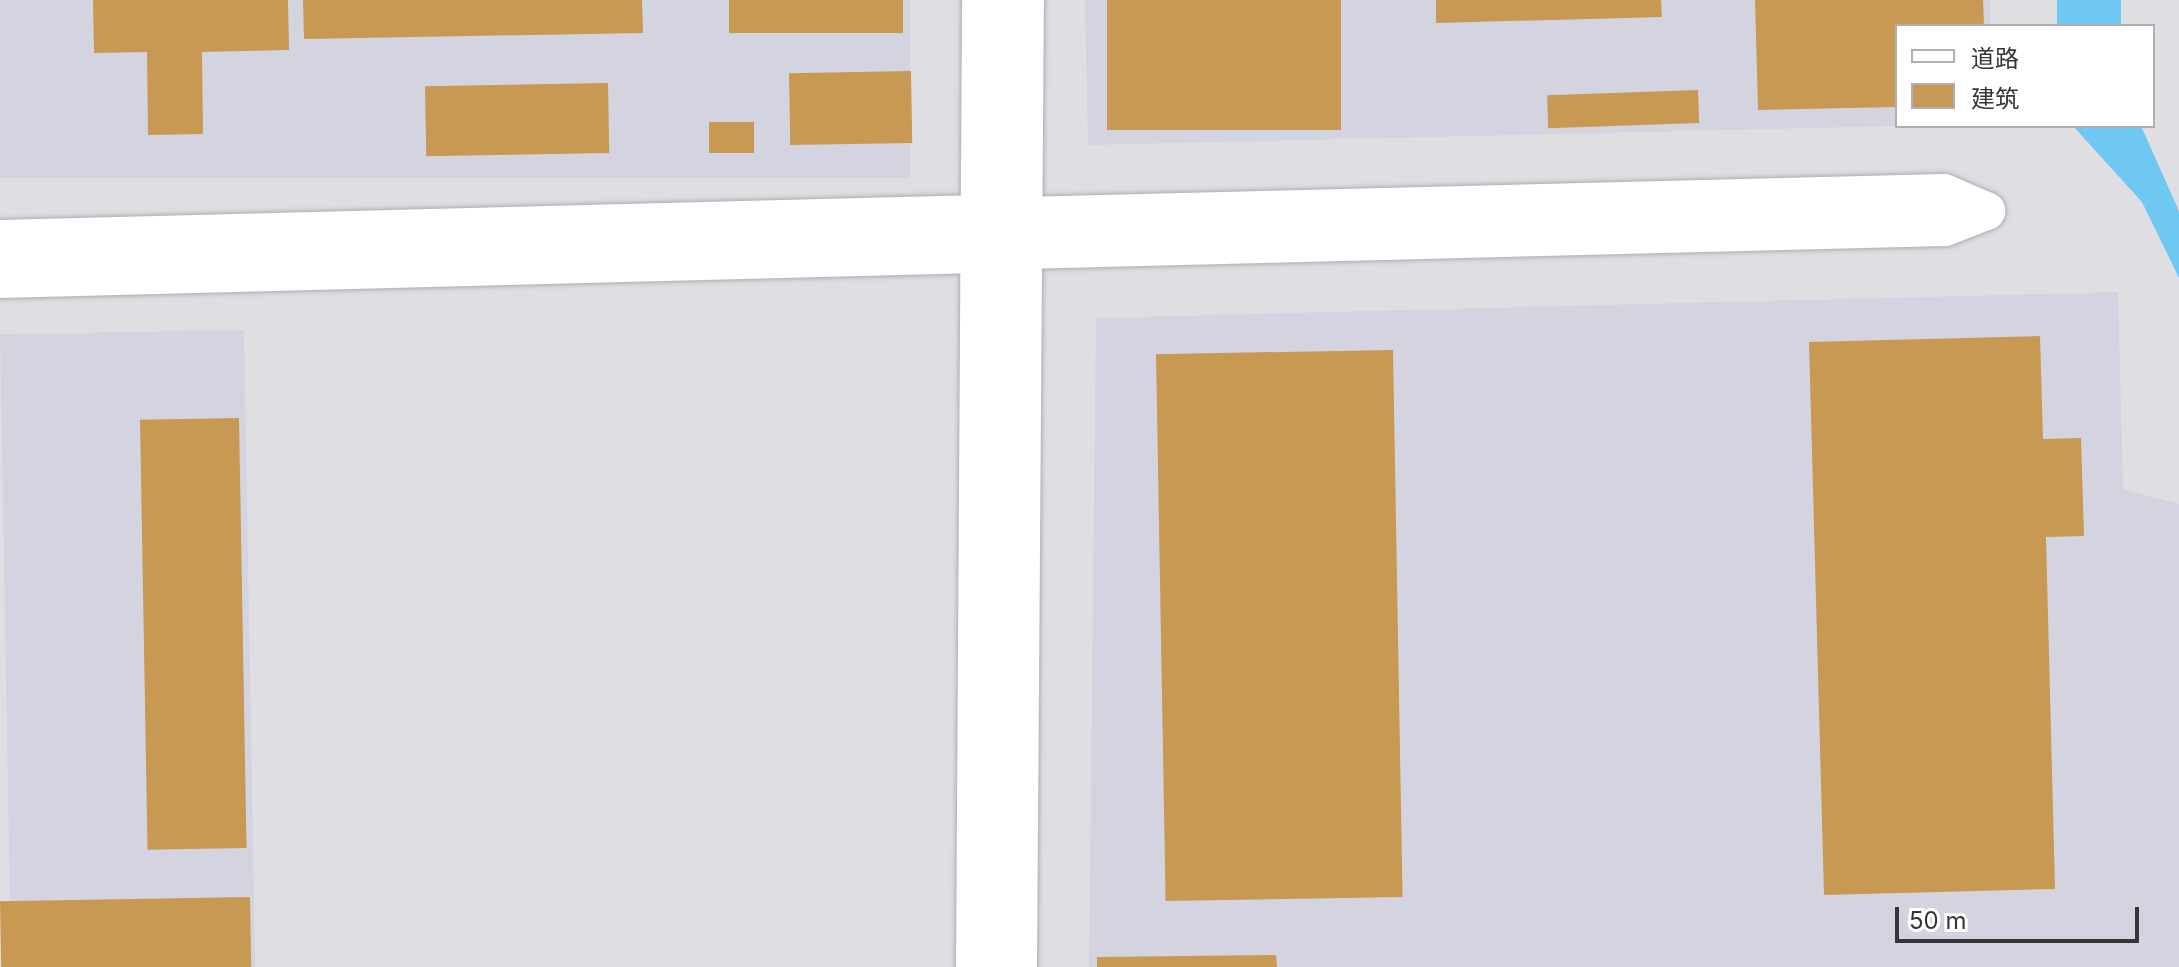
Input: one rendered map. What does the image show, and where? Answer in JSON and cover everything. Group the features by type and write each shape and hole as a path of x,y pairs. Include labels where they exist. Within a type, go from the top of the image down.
{"main road":[{"path":"984,0 1003,233 1015,967"},
{"path":"978,967 1003,233 1022,0"},
{"path":"0,242 1003,233"},
{"path":"0,276 1003,233"}],"street":[{"path":"1944,193 1986,211 1945,227 1003,233 1944,193"}],"shaded area":[{"path":"0,0 910,0 910,178 0,178"},
{"path":"1085,0 1990,0 1990,24 1895,24 1895,126 1088,145"},
{"path":"2118,292 2123,489 2179,504 2179,967 1089,967 1096,318"},
{"path":"244,330 255,967 11,967 0,334"}],"water":[{"path":"2057,0 2121,0 2121,24 2057,24"},
{"path":"2075,128 2142,128 2179,211 2179,278 2142,202"}],"building":[{"path":"93,0 288,0 289,50 202,52 203,134 148,135 147,52 94,53"},
{"path":"303,0 642,0 643,33 304,39"},
{"path":"729,0 903,0 903,33 729,33"},
{"path":"1107,0 1341,0 1341,130 1107,130"},
{"path":"1436,0 1661,0 1662,17 1436,23"},
{"path":"1755,0 1983,0 1984,24 1895,24 1895,107 1758,110"},
{"path":"911,71 912,143 790,145 789,73"},
{"path":"608,83 609,153 426,156 425,86"},
{"path":"1698,90 1699,123 1548,128 1547,95"},
{"path":"709,122 754,122 754,153 709,153"},
{"path":"2040,336 2043,439 2081,438 2084,536 2046,537 2055,889 1824,895 1809,342"},
{"path":"1393,350 1403,897 1166,901 1156,354"},
{"path":"239,418 247,848 148,850 140,420"},
{"path":"250,897 251,967 1,967 0,901"},
{"path":"1276,955 1277,967 1097,967 1097,957"}]}
